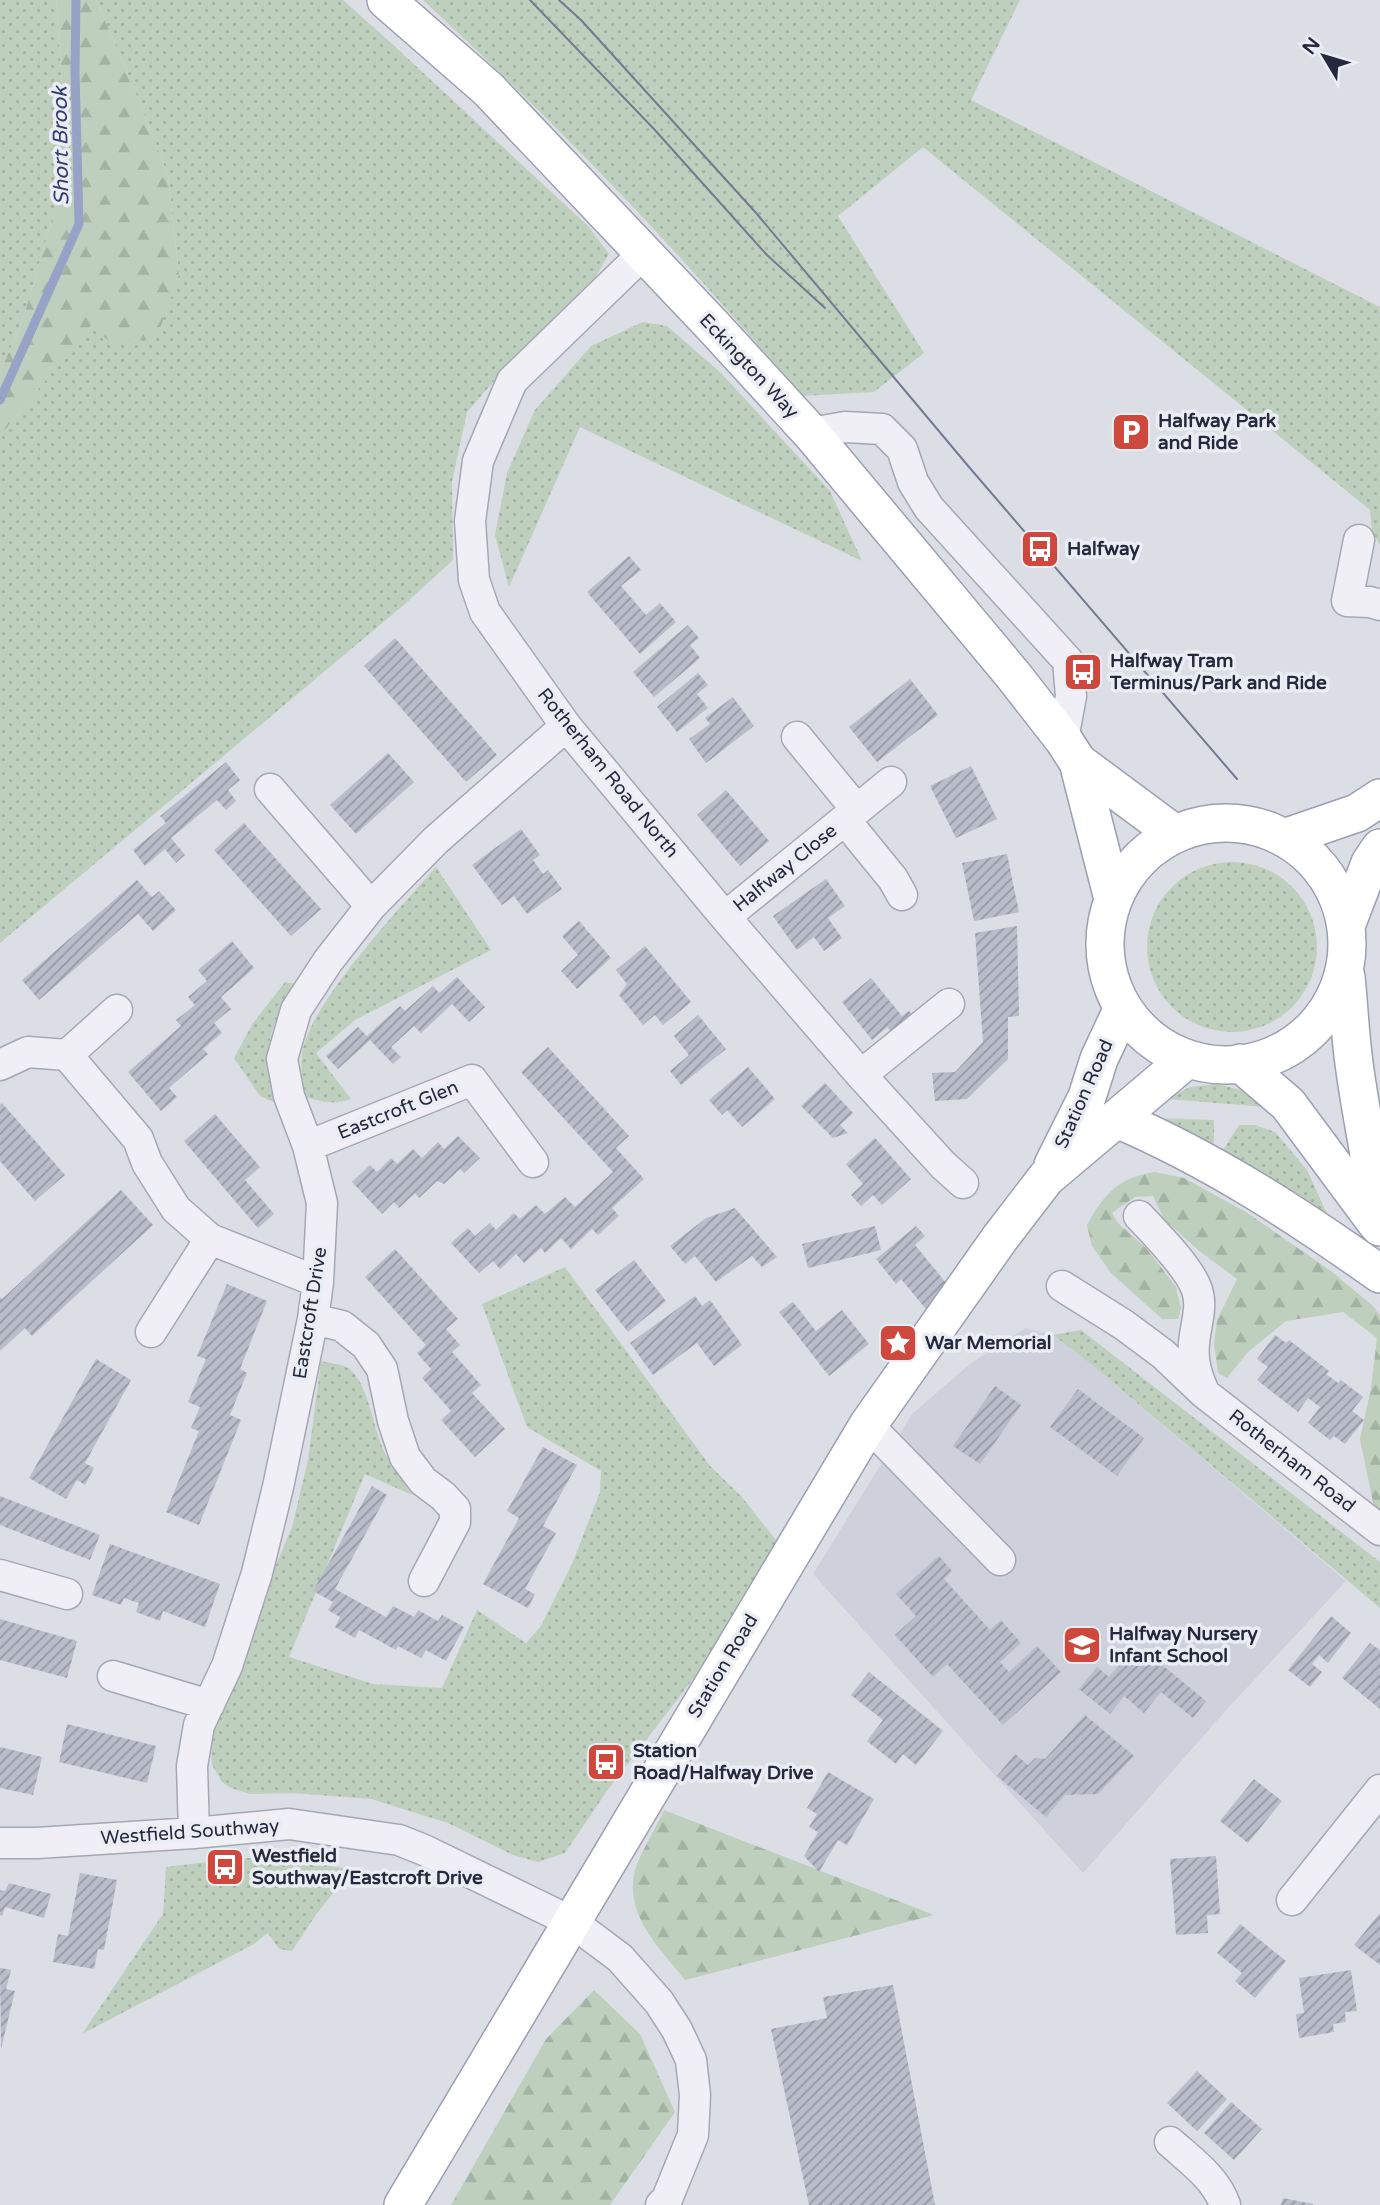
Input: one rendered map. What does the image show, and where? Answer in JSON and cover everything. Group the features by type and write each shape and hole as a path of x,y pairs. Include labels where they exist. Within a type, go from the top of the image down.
{"main road":[{"name":"Eckington Way","path":"386,0 488,89 811,433 1013,675 1070,750 1175,834"},
{"name":"Eckington Way","path":"1070,750 1113,899"},
{"path":"1284,838 1357,813 1380,797"},
{"name":"Eckington Way","path":"1213,823 1240,824 1284,838 1310,857 1327,878 1340,904 1346,926 1348,950 1346,977 1326,1013 1299,1039 1273,1055 1217,1066 1186,1060 1152,1043 1122,1010 1108,976 1106,920 1113,899 1138,860 1175,834 1213,823"},
{"path":"1346,926 1370,863 1380,848"},
{"path":"1346,977 1353,1060 1380,1227"},
{"name":"Station Road","path":"403,2205 868,1425 1000,1238 1046,1178 1087,1097 1099,1059 1122,1010"},
{"name":"Station Road","path":"1046,1178 1186,1060"},
{"path":"1240,1063 1287,1104 1380,1227"},
{"path":"1117,1118 1209,1163 1327,1236 1380,1274"}],"street":[{"name":"Rotherham Road North","path":"644,253 512,382 478,461 470,521 474,580 485,611 566,726 861,1075 963,1183"},
{"path":"811,433 845,427 882,429 902,449 913,482 929,508 1069,662 1070,750"},
{"path":"1380,563 1359,540 1347,601 1380,605"},
{"name":"Eastcroft Drive","path":"194,1833 192,1766 199,1725 227,1666 257,1573 278,1487 318,1283 323,1203 308,1146 289,1096 282,1059 296,1010 328,961 371,906 436,840 566,726"},
{"path":"797,737 851,815"},
{"name":"Halfway Close","path":"725,917 891,782"},
{"path":"271,789 371,906"},
{"name":"Halfway Close","path":"851,815 902,895"},
{"path":"861,1075 949,1004"},
{"path":"67,1055 117,1010"},
{"path":"0,1065 28,1052 67,1055 138,1139 147,1163 176,1209 210,1239 318,1283"},
{"name":"Eastcroft Glen","path":"308,1146 472,1080 533,1161"},
{"path":"1139,1216 1176,1257 1197,1289 1199,1310 1194,1345 1195,1372 1204,1393"},
{"path":"151,1332 210,1239"},
{"name":"Rotherham Road","path":"1062,1286 1124,1325 1153,1347 1204,1393 1380,1530"},
{"path":"313,1319 342,1326 366,1345 382,1370 393,1421 405,1458 423,1481 455,1509 455,1522 424,1581"},
{"path":"868,1425 1000,1560"},
{"path":"0,1575 66,1594"},
{"path":"113,1676 209,1705"},
{"path":"1292,1900 1380,1790"},
{"name":"Westfield Southway","path":"0,1843 194,1833 289,1824 399,1840 572,1922 620,1958 638,1976 677,2030 691,2060 695,2095 693,2135 667,2200 661,2205"},
{"path":"1170,2142 1209,2177 1220,2191 1225,2205"}],"shaded area":[{"name":"Halfway Nursery Infant School","path":"1025,1328 1053,1335 1091,1364 1346,1581 1228,1708 1083,1873 813,1574 912,1414 970,1364"}],"green space":[{"path":"0,0 56,0 68,165 22,322 0,372"},
{"path":"56,0 96,0 168,175 179,275 156,339 110,342 91,325 0,436 0,372 22,322 68,165"},
{"path":"96,0 343,0 588,226 609,254 595,278 525,346 467,412 452,482 453,560 405,604 0,943 0,436 91,324 179,275 168,175"},
{"path":"423,0 1020,0 971,100 1380,307 1380,545 1372,531 1370,510 923,147 838,216 924,353 874,392 801,396 665,241 522,94"},
{"path":"643,322 667,326 720,372 830,491 862,561 580,427 509,587 495,535 507,473 535,410 591,346"},
{"path":"1232,862 1265,868 1292,887 1311,914 1317,947 1311,980 1292,1007 1265,1026 1232,1032 1199,1026 1172,1007 1153,980 1147,947 1153,914 1172,887 1199,868"},
{"path":"436,867 491,950 355,1020 316,1053 351,1099 328,1102 305,1097 302,1054 308,1033 321,1010 358,957"},
{"path":"285,982 295,984 278,1015 268,1053 274,1102 260,1096 234,1058 253,1023"},
{"path":"1217,1084 1253,1093 1266,1107 1167,1099 1190,1087"},
{"path":"1155,1118 1214,1120 1214,1141 1209,1148"},
{"path":"1239,1125 1255,1125 1275,1132 1307,1170 1327,1214 1301,1196 1221,1153"},
{"path":"1155,1172 1184,1178 1246,1212 1331,1271 1380,1315 1380,1512 1374,1507 1360,1439 1371,1388 1377,1338 1343,1312 1286,1321 1247,1353 1227,1378 1218,1373 1214,1344 1217,1320 1237,1279 1198,1250 1164,1219 1153,1196 1135,1197 1112,1213 1118,1223 1147,1249 1176,1287 1181,1308 1178,1319 1162,1319 1111,1273 1092,1246 1087,1225 1106,1196 1132,1178"},
{"path":"565,1267 710,1466 741,1496 780,1545 709,1658 607,1791 565,1853 538,1862 513,1855 448,1823 371,1799 292,1793 250,1794 231,1788 222,1782 212,1765 211,1737 243,1643 292,1527 308,1460 321,1361 348,1368 355,1375 366,1395 385,1453 412,1495 365,1474 289,1657 373,1684 442,1688 477,1610 526,1643 541,1626 572,1564 600,1492 601,1471 527,1427 482,1304"},
{"path":"1081,1330 1380,1562 1380,1608 1053,1335"},
{"path":"664,1810 934,1915 685,1980 647,1932 635,1905 633,1891 634,1875 639,1861"},
{"path":"240,1858 269,1858 352,1869 315,1916 292,1951 279,1949 268,1933 254,1944 82,2034 163,1914 166,1867"},
{"path":"594,1990 640,2034 675,2112 610,2205 451,2205 546,2039"}],"building":[{"path":"629,556 641,570 621,586 646,615 660,603 676,622 640,654 587,592"},
{"path":"688,625 699,638 690,645 700,658 654,697 633,672"},
{"path":"395,638 497,755 466,782 364,666"},
{"path":"698,673 708,685 697,694 708,708 677,732 657,707"},
{"path":"910,679 938,715 877,762 849,727"},
{"path":"733,697 754,726 706,763 689,739 710,724 705,718"},
{"path":"388,753 414,782 356,834 330,805"},
{"path":"226,762 240,780 228,790 236,801 226,810 217,800 171,838 185,855 176,863 165,849 145,866 133,850 166,823 160,816"},
{"path":"971,766 997,819 956,838 930,786"},
{"path":"726,790 769,841 740,866 697,815"},
{"path":"244,823 321,909 291,936 214,850"},
{"path":"521,829 540,855 533,860 543,874 548,870 562,889 527,914 514,896 502,905 472,865"},
{"path":"1007,854 1019,912 974,921 962,863"},
{"path":"826,879 845,906 828,918 842,938 824,951 814,937 797,950 773,916"},
{"path":"137,880 152,897 159,891 176,910 153,931 138,914 39,1000 22,980"},
{"path":"579,921 611,958 577,989 561,971 578,955 562,936"},
{"path":"1017,926 1019,1016 1008,1017 1008,1059 967,1099 935,1101 932,1073 955,1072 983,1042 975,933"},
{"path":"232,941 254,968 221,997 231,1009 214,1023 222,1033 203,1049 208,1054 169,1088 177,1097 161,1111 128,1072 181,1026 176,1020 195,1005 188,997 207,981 198,970"},
{"path":"645,946 691,1002 663,1025 655,1015 643,1025 619,995 627,984 616,970"},
{"path":"457,977 485,1007 469,1022 452,1004 421,1033 414,1026 391,1047 401,1057 393,1064 370,1040 338,1069 326,1056 358,1027 367,1036 400,1006 405,1011 433,986 439,993"},
{"path":"871,978 902,1016 909,1011 917,1021 896,1038 887,1027 872,1040 842,1002"},
{"path":"698,1015 726,1049 681,1085 670,1071 689,1055 674,1036"},
{"path":"548,1047 629,1136 616,1148 644,1179 612,1208 619,1216 598,1235 592,1229 571,1249 561,1238 545,1253 541,1248 524,1263 516,1254 500,1269 493,1261 479,1273 451,1243 468,1228 475,1236 490,1223 496,1230 514,1213 520,1219 536,1205 545,1214 565,1197 575,1207 613,1172 521,1072"},
{"path":"748,1067 775,1099 742,1127 727,1110 722,1115 709,1100"},
{"path":"825,1083 853,1113 840,1125 848,1133 833,1138 801,1106"},
{"path":"2,1103 65,1175 35,1201 0,1161"},
{"path":"215,1114 260,1167 245,1180 274,1214 258,1228 184,1141"},
{"path":"458,1136 480,1158 464,1173 460,1169 444,1184 437,1181 419,1198 415,1193 399,1208 394,1202 382,1214 352,1182 370,1165 377,1172 391,1158 397,1164 413,1149 422,1158 438,1142 444,1149"},
{"path":"875,1138 911,1179 882,1205 873,1195 861,1206 851,1195 863,1184 846,1164"},
{"path":"121,1190 153,1225 32,1336 25,1328 0,1351 0,1297 2,1299"},
{"path":"735,1208 777,1257 762,1267 752,1256 716,1282 695,1256 685,1264 670,1246 706,1218"},
{"path":"875,1226 881,1250 808,1268 802,1244"},
{"path":"916,1226 925,1236 915,1245 951,1289 926,1309 901,1279 896,1284 876,1259"},
{"path":"395,1249 458,1319 446,1329 460,1345 452,1352 481,1385 472,1393 505,1429 475,1457 441,1420 451,1411 422,1378 431,1369 417,1353 426,1345 365,1277"},
{"path":"634,1260 666,1301 628,1332 595,1290"},
{"path":"227,1284 267,1301 240,1369 247,1373 230,1415 241,1420 199,1525 166,1512 199,1431 191,1428 200,1407 188,1402 206,1359 197,1356"},
{"path":"695,1296 702,1306 710,1300 742,1345 714,1366 697,1343 653,1375 630,1343"},
{"path":"793,1302 816,1331 842,1310 869,1344 829,1376 779,1312"},
{"path":"1275,1335 1286,1343 1289,1340 1329,1371 1326,1374 1338,1383 1341,1380 1363,1397 1352,1411 1364,1420 1345,1444 1334,1436 1330,1440 1308,1423 1320,1407 1308,1398 1298,1412 1257,1380 1268,1367 1257,1359"},
{"path":"96,1359 131,1380 85,1463 94,1468 85,1485 77,1480 66,1499 29,1478"},
{"path":"995,1386 1021,1405 980,1464 953,1446"},
{"path":"1078,1389 1144,1438 1117,1476 1050,1427"},
{"path":"543,1447 577,1465 543,1526 556,1533 525,1589 535,1594 528,1608 483,1584 519,1518 507,1511"},
{"path":"372,1486 387,1495 335,1589 386,1617 393,1606 414,1617 418,1610 438,1621 442,1615 464,1627 446,1661 426,1650 421,1658 398,1646 396,1650 359,1630 355,1638 335,1627 340,1617 328,1610 333,1602 313,1591"},
{"path":"0,1496 100,1535 90,1560 0,1525"},
{"path":"110,1544 220,1584 205,1627 163,1611 160,1621 136,1612 139,1603 124,1598 121,1605 92,1595"},
{"path":"939,1556 952,1571 944,1579 990,1630 1001,1620 1021,1643 1000,1662 1009,1672 1037,1646 1061,1672 1003,1725 947,1664 933,1677 895,1635 916,1616 896,1594"},
{"path":"1331,1616 1351,1633 1328,1663 1319,1655 1312,1664 1322,1672 1310,1687 1288,1670"},
{"path":"0,1619 77,1641 67,1678 0,1660"},
{"path":"1370,1643 1380,1650 1380,1709 1342,1678"},
{"path":"1144,1650 1206,1701 1193,1718 1161,1692 1144,1713 1124,1696 1110,1714 1079,1689 1097,1667 1109,1677 1128,1654 1136,1661"},
{"path":"869,1672 943,1731 916,1765 903,1754 896,1764 867,1741 883,1720 851,1695"},
{"path":"1085,1715 1134,1756 1098,1794 1065,1795 1046,1817 997,1776 1015,1754 1028,1765 1035,1758 1045,1759"},
{"path":"67,1724 156,1746 147,1783 59,1762"},
{"path":"0,1747 42,1757 33,1795 0,1788"},
{"path":"828,1772 874,1799 847,1845 838,1840 819,1872 804,1856 818,1832 809,1827 817,1814 807,1808"},
{"path":"1254,1779 1282,1801 1248,1843 1220,1821"},
{"path":"1216,1856 1220,1914 1207,1915 1208,1933 1176,1935 1170,1859"},
{"path":"80,1873 117,1880 104,1950 98,1949 94,1969 53,1962 58,1934 68,1936"},
{"path":"9,1883 51,1894 44,1918 5,1907 2,1916 0,1915 0,1890 5,1891"},
{"path":"1380,1913 1380,1965 1354,1945"},
{"path":"1240,1924 1286,1961 1255,1998 1235,1981 1242,1973 1217,1953"},
{"path":"0,1968 11,1970 6,1989 15,1991 1,2049"},
{"path":"1351,1970 1357,2011 1345,2012 1346,2022 1333,2024 1334,2032 1299,2038 1296,2014 1304,2013 1299,1978"},
{"path":"893,1985 935,2205 809,2205 771,2029 827,2018 823,1997"},
{"path":"1197,2071 1227,2099 1197,2131 1167,2103"},
{"path":"1231,2102 1262,2129 1234,2160 1204,2133"},
{"path":"1283,2198 1313,2204 1313,2205 1281,2205"}],"waterway":[{"name":"Short Brook","path":"0,400 79,224 76,0"}],"tram line":[{"path":"530,0 654,129 767,255 825,308"},
{"path":"559,0 581,20 757,214 969,467 1237,779"}],"place":[{"name":"Halfway Park and Ride","path":"1131,432"},
{"name":"Halfway","path":"1040,549"},
{"name":"Halfway Tram Terminus/Park and Ride","path":"1083,672"},
{"name":"War Memorial","path":"898,1343"},
{"name":"Halfway Nursery Infant School","path":"1082,1645"},
{"name":"Station Road/Halfway Drive","path":"606,1762"},
{"name":"Westfield Southway/Eastcroft Drive","path":"225,1867"}]}
